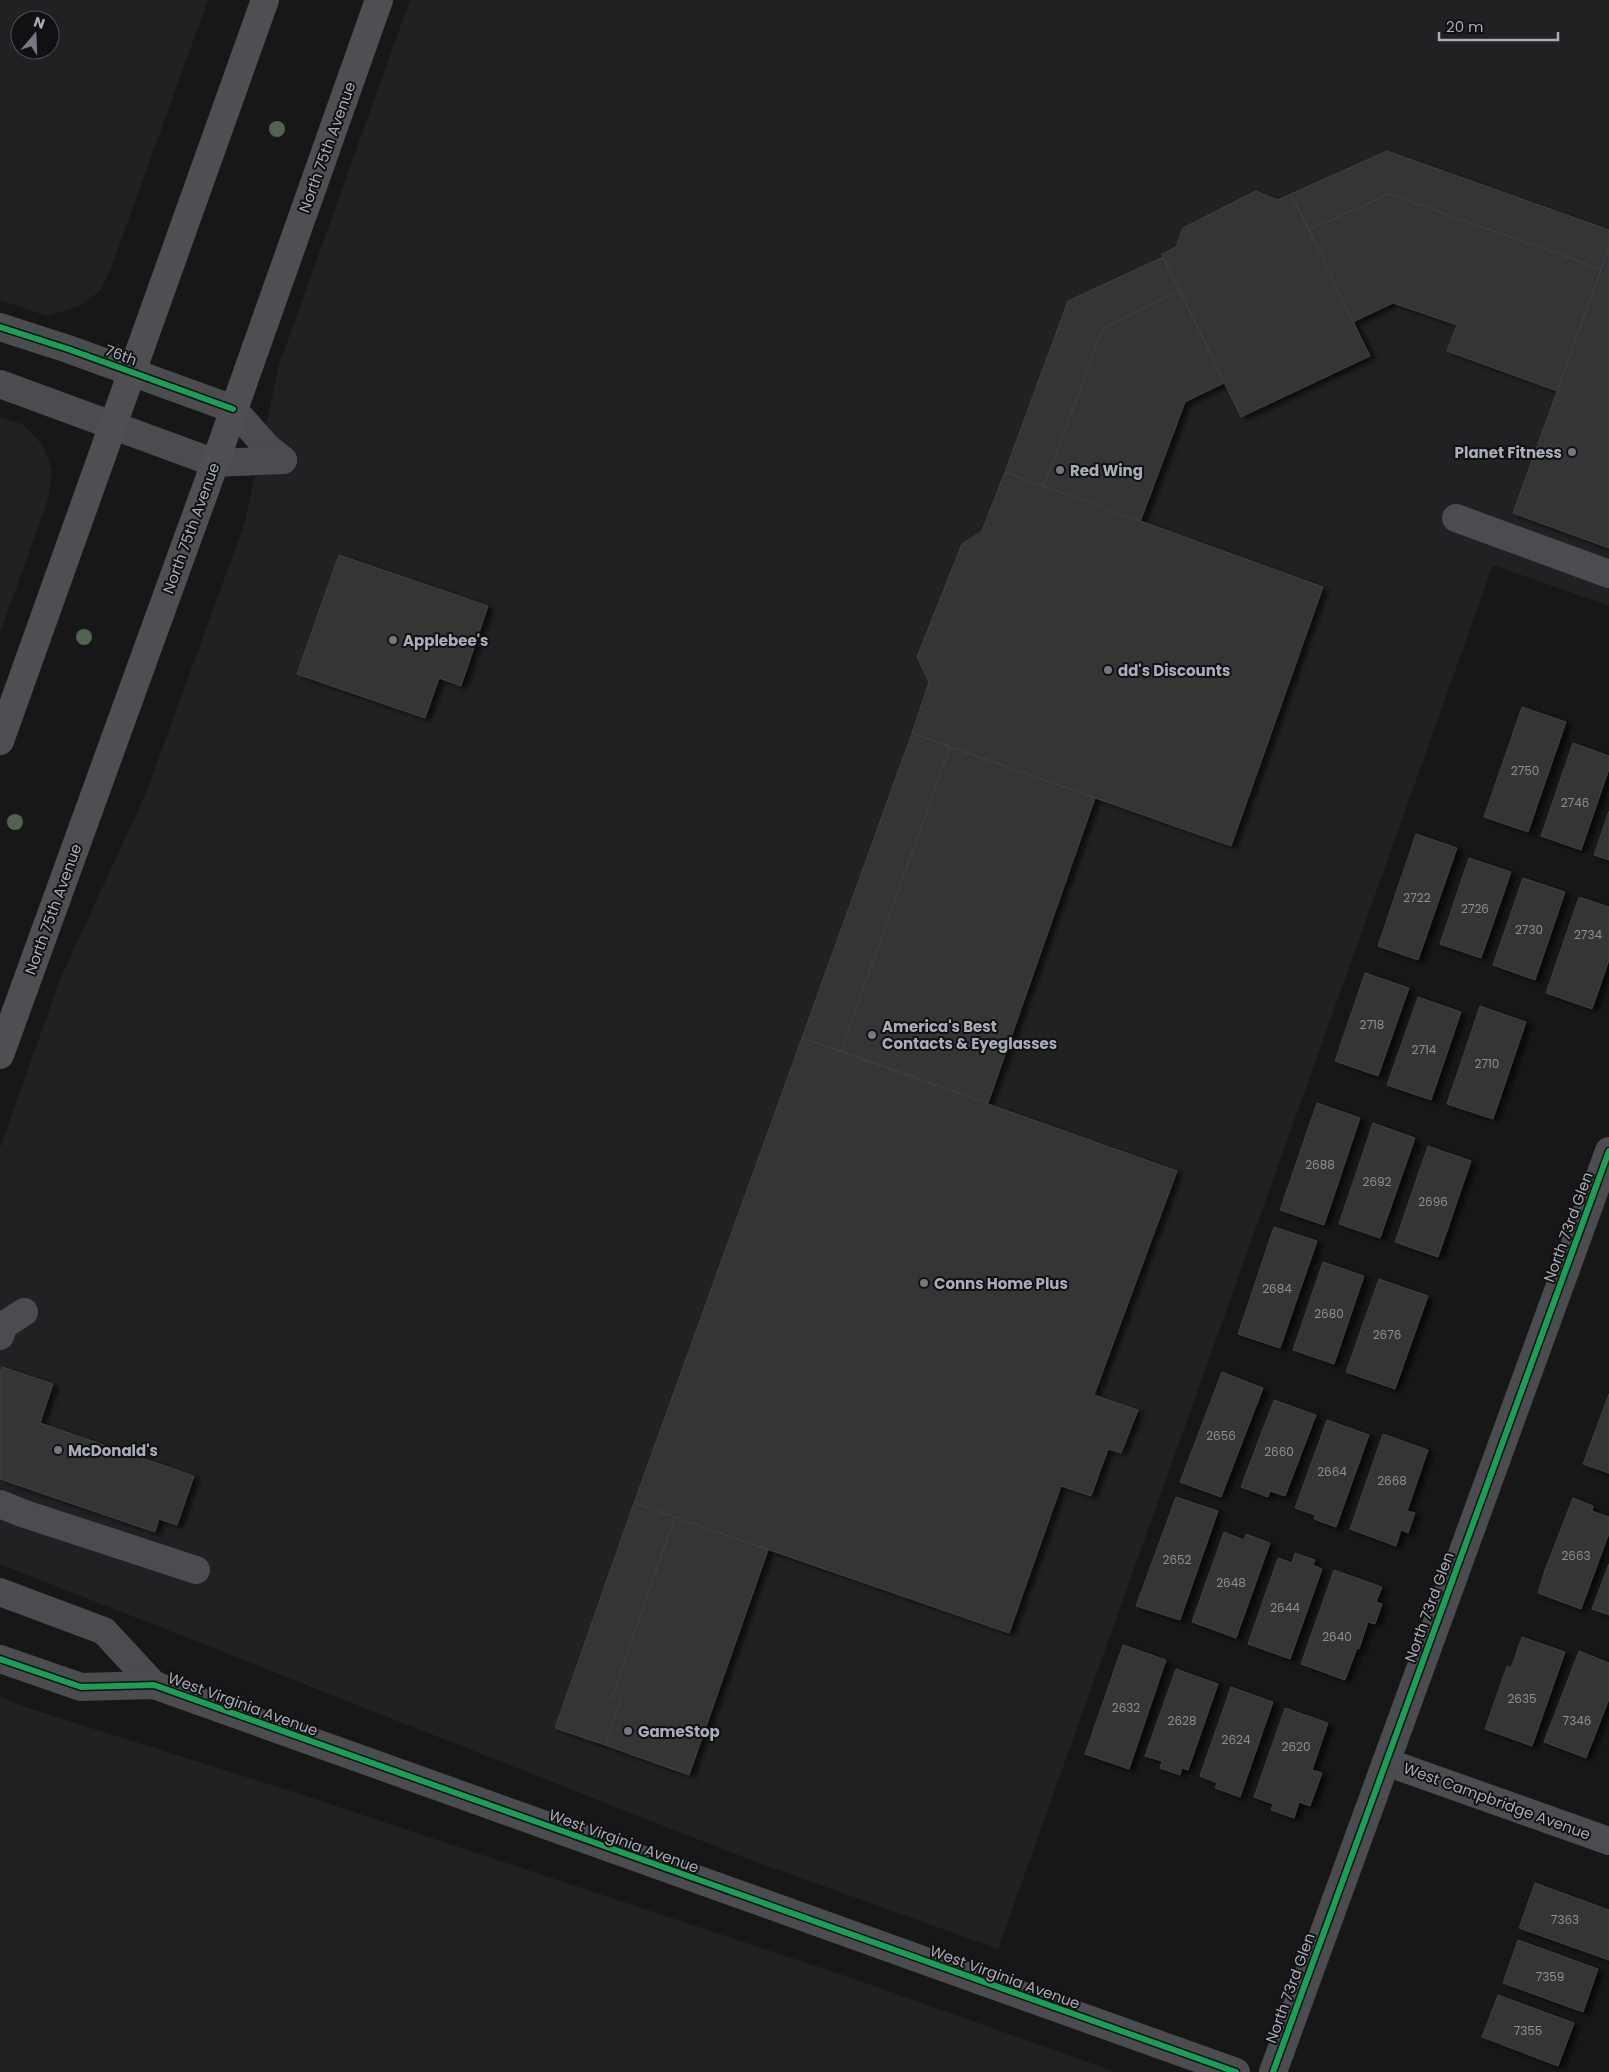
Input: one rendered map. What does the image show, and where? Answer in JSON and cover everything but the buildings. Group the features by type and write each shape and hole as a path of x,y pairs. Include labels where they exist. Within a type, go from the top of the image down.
{"main road":[{"path":"0,741 266,0"},
{"name":"North 75th Avenue","path":"0,1055 215,463 379,0"}],"street":[{"name":"76th","path":"0,327 233,409"},
{"path":"0,384 114,424 215,463 283,460 267,447 233,409"},
{"path":"1456,518 1609,574"},
{"name":"North 73rd Glen","path":"1273,2072 1609,1151"},
{"path":"0,1336 4,1325 24,1312"},
{"path":"0,1504 22,1513 196,1570"},
{"name":"West Virginia Avenue","path":"0,1592 104,1631 154,1685"},
{"name":"West Virginia Avenue","path":"0,1659 81,1687 154,1685 1236,2072"},
{"name":"West Campbridge Avenue","path":"1386,1762 1609,1841"}],"shaded area":[{"path":"0,0 208,0 111,268 101,290 80,306 47,316 0,300"},
{"path":"410,0 1609,0 1609,606 1493,565 998,1949 740,1856 0,1564 0,1148 61,977 146,793 245,522 279,365"},
{"path":"0,417 24,425 44,447 52,471 48,500 0,633"},
{"path":"0,1697 25,1707 300,1794 860,1981 1116,2072 0,2072"}],"cycle path":[{"path":"0,327 68,349 233,409"},
{"path":"1273,2072 1609,1151"},
{"path":"0,1659 81,1687 154,1685 1236,2072"}],"place":[{"name":"Planet Fitness","path":"1572,452"},
{"name":"Red Wing","path":"1060,470"},
{"name":"Applebee's","path":"393,640"},
{"name":"dd's Discounts","path":"1108,670"},
{"name":"America's Best Contacts & Eyeglasses","path":"872,1035"},
{"name":"Conns Home Plus","path":"924,1283"},
{"name":"McDonald's","path":"58,1450"},
{"name":"GameStop","path":"628,1731"}]}
